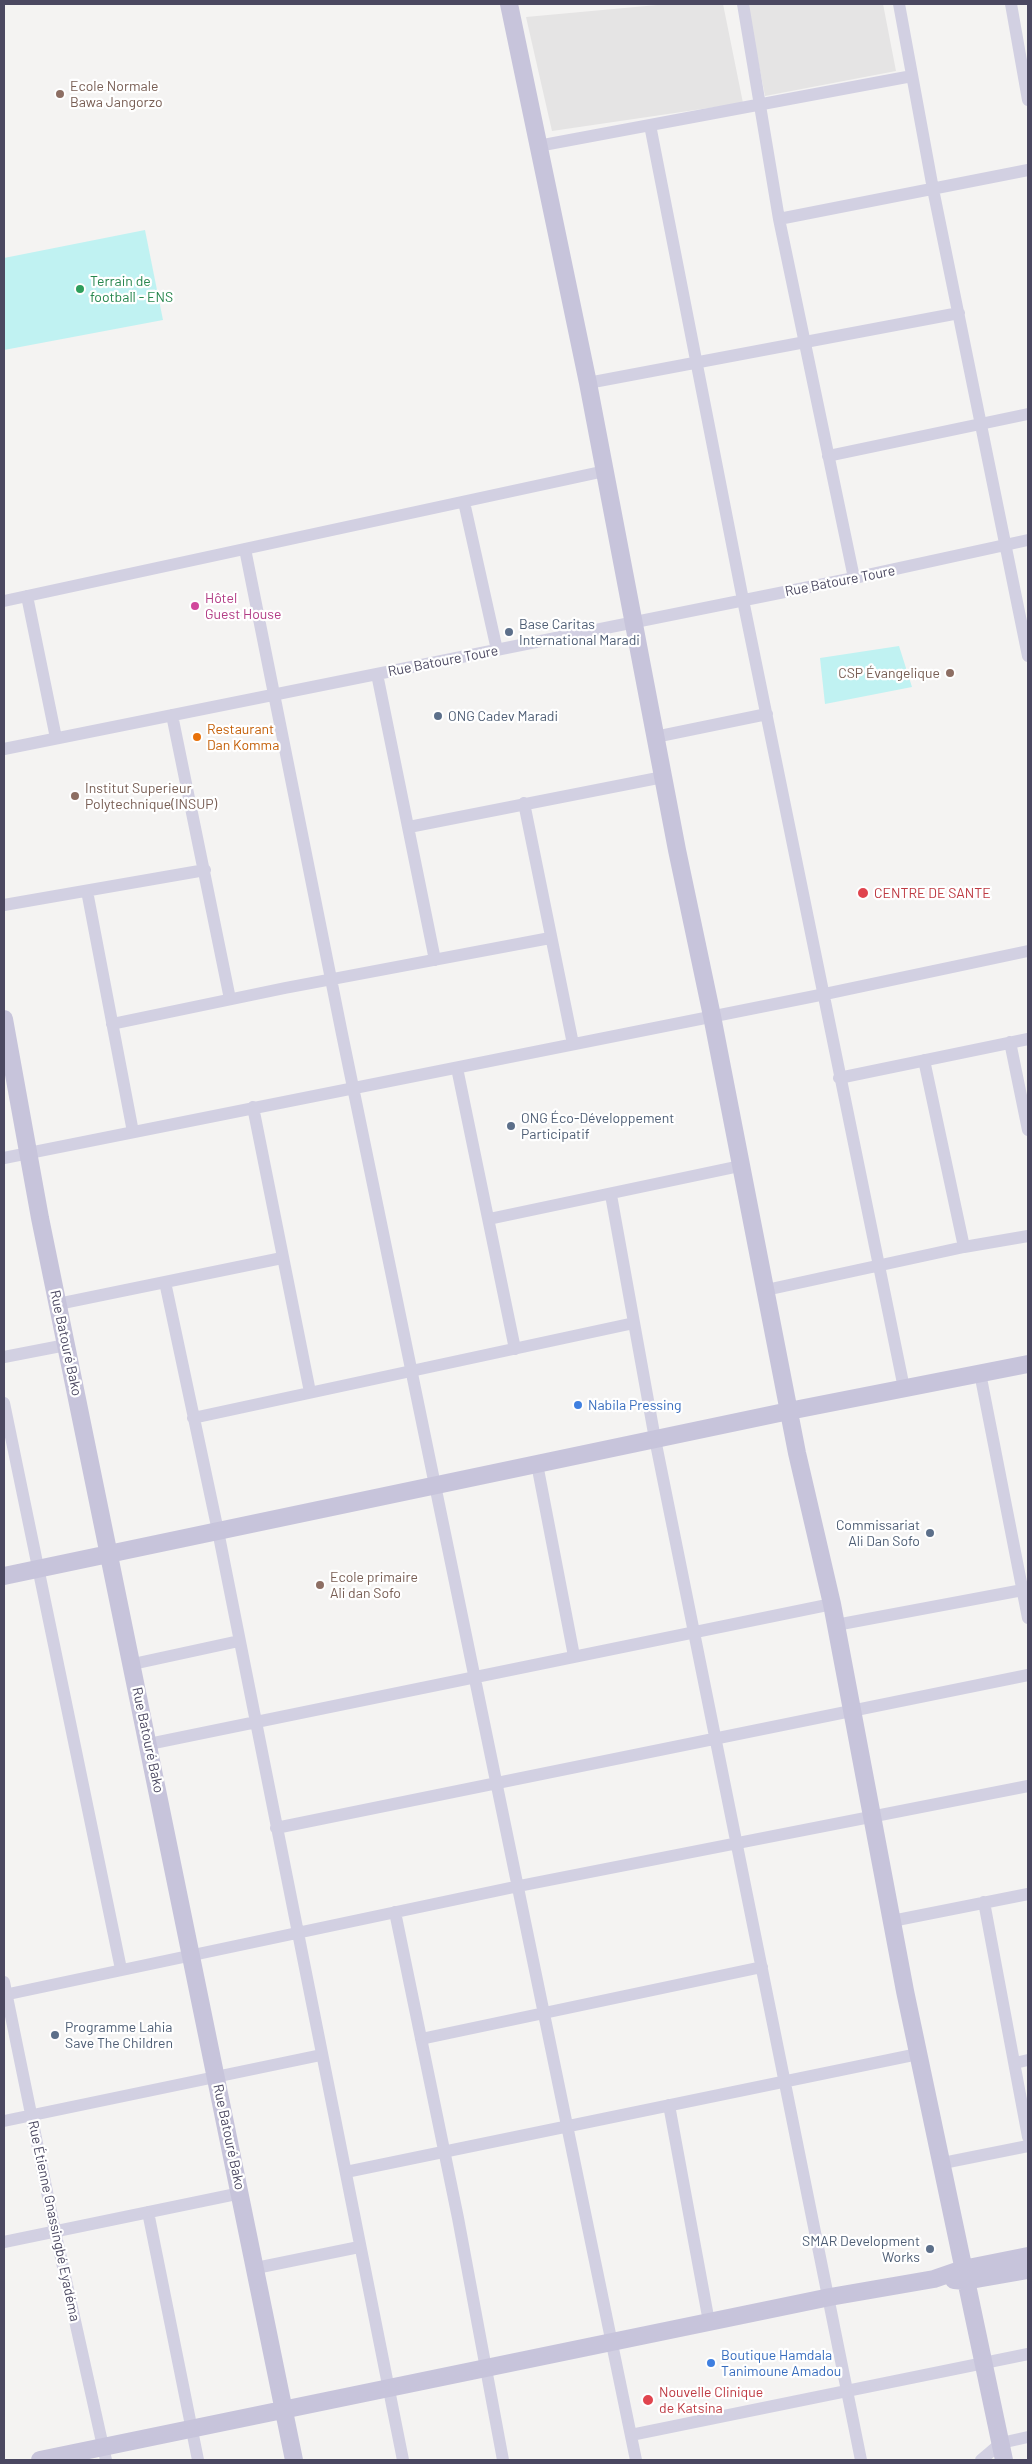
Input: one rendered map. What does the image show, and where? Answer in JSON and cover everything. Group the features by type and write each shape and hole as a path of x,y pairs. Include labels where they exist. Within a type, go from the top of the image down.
{"street":[{"path":"509,4 588,383 662,777 712,1016 789,1411 832,1604 918,2054 1004,2460"},
{"path":"743,4 779,219 854,578"},
{"path":"898,4 933,189 1028,656"},
{"path":"1011,4 1028,100"},
{"path":"538,146 912,76"},
{"path":"650,125 743,600 825,994 839,1078 904,1388"},
{"path":"779,219 1028,170"},
{"path":"588,383 959,313"},
{"path":"828,456 1028,414"},
{"path":"4,601 605,472"},
{"path":"464,502 497,650"},
{"name":"Rue Batoure Toure","path":"4,749 854,578 1028,540"},
{"path":"245,549 272,695 636,2460"},
{"path":"27,596 56,738"},
{"path":"377,674 435,960"},
{"path":"655,737 767,714"},
{"path":"172,715 230,999"},
{"path":"408,827 662,777"},
{"path":"524,803 573,1044"},
{"path":"4,905 205,870"},
{"path":"87,891 133,1132"},
{"path":"112,1024 230,999 550,938"},
{"path":"4,1158 825,994 1028,951"},
{"name":"Rue Batouré Bako","path":"4,1019 66,1345 133,1664 294,2460"},
{"path":"839,1078 1028,1039"},
{"path":"1010,1042 1028,1130"},
{"path":"924,1060 964,1247"},
{"path":"457,1068 515,1349"},
{"path":"253,1107 310,1392"},
{"path":"489,1219 611,1195 740,1166"},
{"path":"611,1195 655,1439 830,2297 861,2460"},
{"path":"766,1290 964,1247 1028,1236"},
{"path":"58,1304 282,1258"},
{"path":"165,1282 218,1532 254,1722 403,2460"},
{"path":"193,1418 634,1323"},
{"path":"4,1357 66,1345"},
{"path":"4,1576 789,1411 1028,1364"},
{"path":"980,1373 1026,1590 1028,1618"},
{"path":"4,1403 122,1969"},
{"path":"537,1464 574,1656"},
{"path":"836,1625 1026,1590"},
{"path":"149,1744 832,1604"},
{"path":"133,1664 239,1641"},
{"path":"276,1828 1028,1675"},
{"path":"5,1990 122,1969 519,1886 1028,1786"},
{"path":"892,1920 1028,1894"},
{"path":"984,1902 1028,2138"},
{"path":"394,1912 487,2368 503,2460"},
{"path":"421,2038 762,1967"},
{"name":"Rue Étienne Gnassingbé Eyadéma","path":"5,1990 55,2231 105,2454"},
{"path":"346,2172 918,2054"},
{"path":"4,2121 322,2055"},
{"path":"1015,2063 1028,2060"},
{"path":"669,2105 709,2322"},
{"path":"942,2163 1028,2146"},
{"path":"4,2242 241,2193"},
{"path":"148,2212 198,2460"},
{"path":"256,2268 359,2247"},
{"path":"964,2275 1028,2256"},
{"path":"40,2460 105,2454 192,2430 830,2297 934,2279 1028,2270"},
{"path":"631,2435 1028,2354"},
{"path":"981,2460 1000,2443 1028,2437"}],"shaded area":[{"path":"668,4 723,4 743,103 552,131 526,17"},
{"path":"747,4 883,4 896,71 765,96"},
{"name":"Terrain de football - ENS","path":"145,230 163,320 4,350 4,258"},
{"path":"899,646 912,687 825,704 820,658"}],"place":[{"name":"Ecole Normale Bawa Jangorzo","path":"60,94"},
{"name":"Terrain de football - ENS","path":"80,289"},
{"name":"Hôtel Guest House","path":"195,606"},
{"name":"Base Caritas International Maradi","path":"509,632"},
{"name":"CSP Évangelique","path":"950,673"},
{"name":"ONG Cadev Maradi","path":"438,716"},
{"name":"Restaurant Dan Komma","path":"197,737"},
{"name":"Institut Superieur Polytechnique(INSUP)","path":"75,796"},
{"name":"CENTRE DE SANTE","path":"863,893"},
{"name":"ONG Éco-Développement Participatif","path":"511,1126"},
{"name":"Nabila Pressing","path":"578,1405"},
{"name":"Commissariat Ali Dan Sofo","path":"930,1533"},
{"name":"Ecole primaire Ali dan Sofo","path":"320,1585"},
{"name":"Programme Lahia Save The Children","path":"55,2035"},
{"name":"SMAR Development Works","path":"930,2249"},
{"name":"Boutique Hamdala Tanimoune Amadou","path":"711,2363"},
{"name":"Nouvelle Clinique de Katsina","path":"648,2400"}]}
